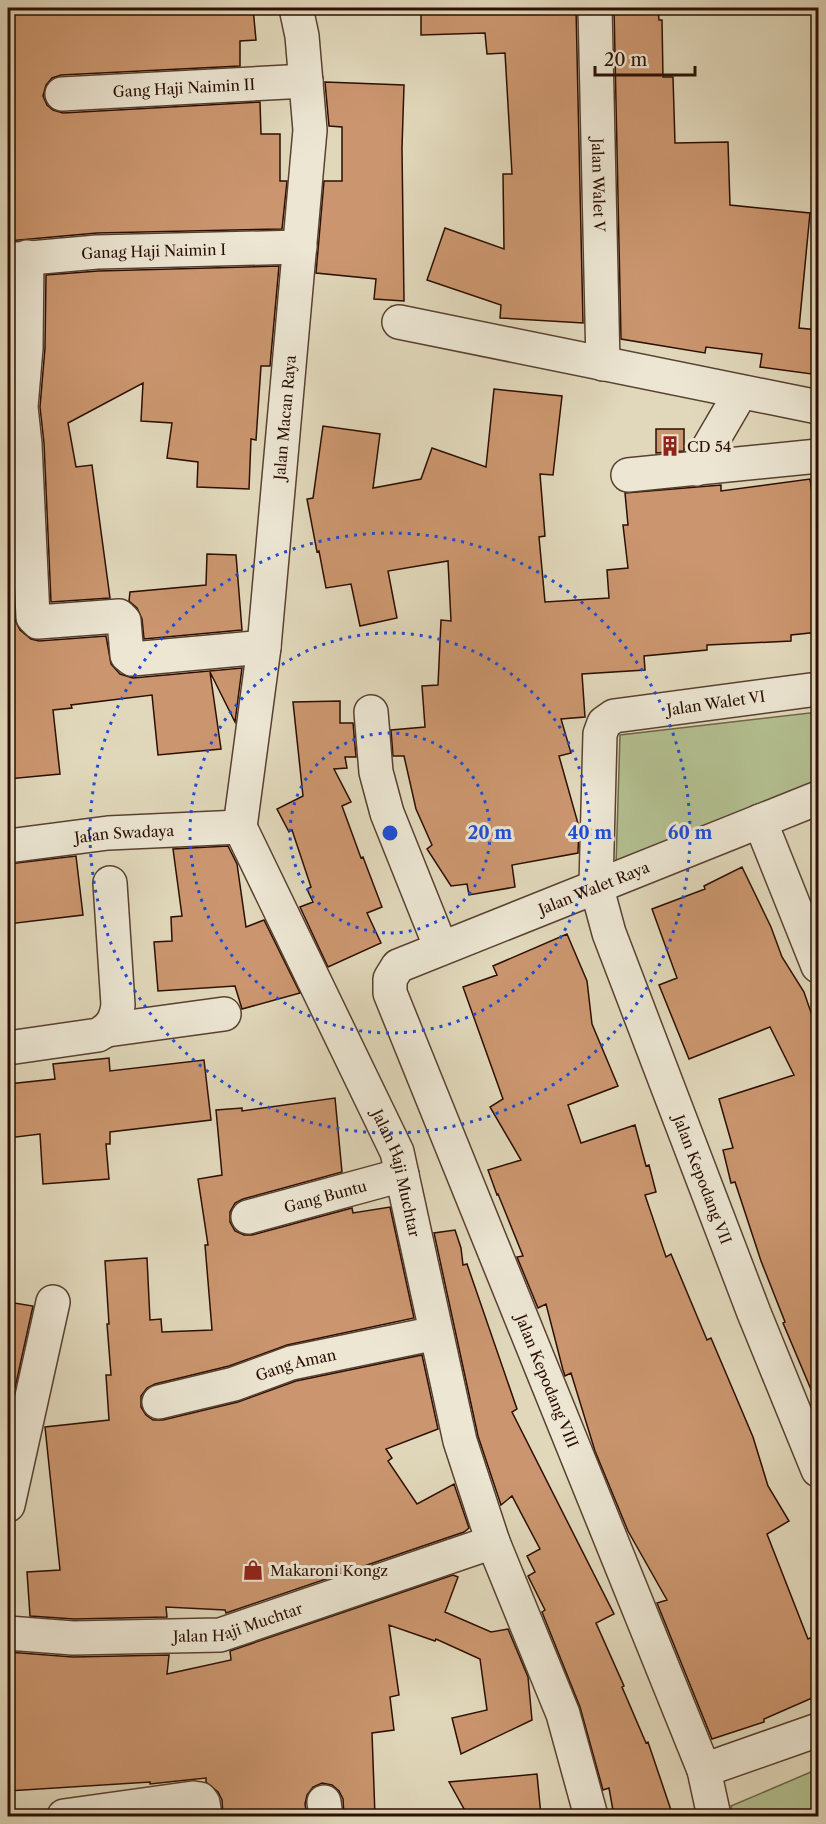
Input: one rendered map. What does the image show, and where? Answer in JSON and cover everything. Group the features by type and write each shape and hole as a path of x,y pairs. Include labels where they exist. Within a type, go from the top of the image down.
{"street":[{"name":"Jalan Macan Raya","path":"240,827 264,647 310,130 302,36 296,8"},
{"name":"Jalan Walet V","path":"595,8 603,364"},
{"name":"Gang Haji Naimin II","path":"62,94 306,81"},
{"name":"Ganag Haji Naimin I","path":"17,258 107,252 300,247"},
{"path":"17,258 26,348 21,407 35,621 119,616 124,621 127,655 132,659 264,647"},
{"path":"399,322 819,407"},
{"path":"696,469 741,392"},
{"path":"628,475 819,456"},
{"name":"Jalan Walet VI","path":"614,716 819,689"},
{"path":"370,712 376,772 387,813 441,948"},
{"name":"Jalan Kepodang VII","path":"614,716 604,723 600,734 596,885 613,945 754,1313 817,1460"},
{"name":"Jalan Walet Raya","path":"390,993 390,979 398,966 596,885 819,798"},
{"path":"760,821 819,966"},
{"name":"Jalan Swadaya","path":"8,846 108,833 240,827"},
{"name":"Jalan Haji Muchtar","path":"240,827 397,1152 460,1441 493,1542 563,1714 591,1816"},
{"path":"107,1030 116,1018 118,1005 110,883"},
{"name":"Jalan Kepodang VIII","path":"390,993 704,1770 714,1816"},
{"path":"8,1048 98,1035 107,1030 224,1014"},
{"name":"Gang Buntu","path":"248,1217 402,1175"},
{"path":"8,1505 53,1302"},
{"name":"Gang Aman","path":"159,1402 234,1384 291,1363 436,1333"},
{"name":"Jalan Haji Muchtar","path":"8,1634 73,1638 220,1635 493,1542"},
{"path":"704,1770 819,1730"},
{"path":"64,1816 193,1798 200,1799 203,1803 205,1816"}],"green space":[{"path":"818,712 818,783 616,866 620,735"},
{"path":"818,1769 818,1816 733,1816 731,1806"}],"building":[{"path":"8,8 253,8 256,40 240,41 240,66 61,75 52,78 46,85 43,96 47,105 63,113 260,102 261,134 280,134 280,181 287,181 282,229 97,233 8,241"},
{"path":"421,8 576,8 583,323 500,318 501,305 427,280 445,228 504,249 503,174 512,174 505,53 487,54 485,33 421,35"},
{"path":"614,8 658,8 659,20 662,20 663,77 673,77 675,143 728,142 730,205 810,213 799,328 819,330 819,375 760,367 762,354 706,347 705,353 621,339"},
{"path":"325,82 404,85 402,148 404,301 374,299 376,279 316,273 324,181 342,181 342,127 329,126"},
{"path":"279,266 270,366 261,366 256,440 251,439 249,489 197,487 198,462 167,458 172,423 141,421 143,383 68,423 76,467 92,465 110,598 51,602 44,443 40,407 45,348 46,275 98,271"},
{"path":"494,389 562,396 553,475 540,474 545,536 539,537 545,602 609,598 607,570 628,568 623,525 628,525 625,493 721,485 721,491 810,479 819,539 819,632 791,635 791,641 707,645 707,650 644,656 645,670 582,674 585,717 561,719 571,753 559,756 579,827 578,853 512,865 515,887 469,895 467,884 451,886 427,849 432,845 416,809 404,756 393,756 391,730 425,727 422,686 438,685 441,620 451,621 448,561 388,571 397,618 360,626 351,584 326,588 307,499 313,498 323,426 380,434 373,488 421,479 432,448 486,467"},
{"name":"CD 54","path":"656,429 684,429 684,451 656,453"},
{"path":"8,471 14,618 20,630 31,639 39,641 106,636 111,664 120,674 133,678 242,668 235,722 210,672 221,749 158,755 152,695 71,705 72,708 53,710 60,774 8,779"},
{"path":"207,554 236,555 242,630 144,639 142,619 137,608 129,601 130,592 206,585"},
{"path":"340,701 340,723 353,723 356,757 345,757 347,768 334,769 351,802 342,806 382,907 367,913 381,943 328,967 300,907 313,902 307,889 311,887 292,830 289,832 277,809 303,796 293,702"},
{"path":"228,846 237,864 246,927 264,920 300,993 242,1009 235,986 158,991 154,942 172,941 171,917 182,916 173,849"},
{"path":"76,856 83,915 8,924 8,864"},
{"path":"742,867 771,927 782,957 804,992 819,1036 818,1406 783,1323 785,1322 761,1261 735,1182 731,1183 723,1150 733,1148 719,1099 794,1075 770,1027 689,1059 659,985 677,978 652,909 705,889 704,886"},
{"path":"567,934 587,981 592,1024 618,1086 568,1105 581,1143 635,1125 656,1192 645,1195 666,1257 671,1254 707,1340 711,1338 753,1437 768,1486 789,1521 767,1534 808,1639 819,1634 819,1695 764,1719 764,1722 712,1739 657,1603 667,1600 628,1531 595,1451 571,1373 565,1376 546,1304 538,1308 517,1257 523,1256 488,1170 521,1160 490,1107 503,1099 463,987 497,975 493,966"},
{"path":"109,1058 110,1071 204,1060 211,1120 110,1132 110,1144 106,1144 109,1179 43,1184 40,1134 8,1138 8,1084 55,1079 53,1064"},
{"path":"335,1098 342,1172 243,1199 235,1203 230,1212 230,1222 235,1231 244,1235 252,1235 352,1208 353,1213 390,1207 414,1318 287,1345 229,1366 155,1384 147,1388 141,1396 141,1407 153,1420 163,1420 238,1402 296,1381 422,1355 438,1429 386,1449 392,1458 388,1461 417,1504 454,1484 469,1528 464,1532 226,1613 225,1610 166,1607 167,1617 74,1619 30,1616 27,1572 60,1570 45,1427 109,1420 106,1375 111,1375 105,1261 147,1258 150,1320 161,1319 162,1332 212,1330 205,1245 208,1245 198,1179 222,1175 216,1110 242,1108 242,1111"},
{"path":"455,1230 461,1248 463,1265 467,1264 517,1409 512,1412 614,1614 596,1623 646,1743 648,1742 673,1816 614,1816 609,1788 603,1790 580,1707 542,1612 545,1610 528,1576 535,1572 527,1556 540,1549 512,1496 501,1505 478,1436 434,1233"},
{"path":"8,1302 33,1306 15,1388 8,1388"},
{"path":"453,1575 458,1577 445,1612 491,1632 508,1629 528,1677 532,1720 461,1754 452,1718 487,1710 480,1659 436,1639 435,1641 389,1625 399,1695 390,1697 394,1730 372,1733 375,1816 344,1816 343,1799 339,1791 332,1785 322,1783 313,1787 307,1795 305,1804 307,1816 223,1816 222,1800 218,1792 206,1782 206,1778 150,1784 150,1782 8,1791 8,1652 73,1657 169,1655 167,1674 231,1660 230,1651"},
{"path":"537,1774 541,1816 468,1816 449,1782"}],"place":[{"name":"CD 54","path":"670,446"},
{"name":"Makaroni Kongz","path":"253,1570"}]}
